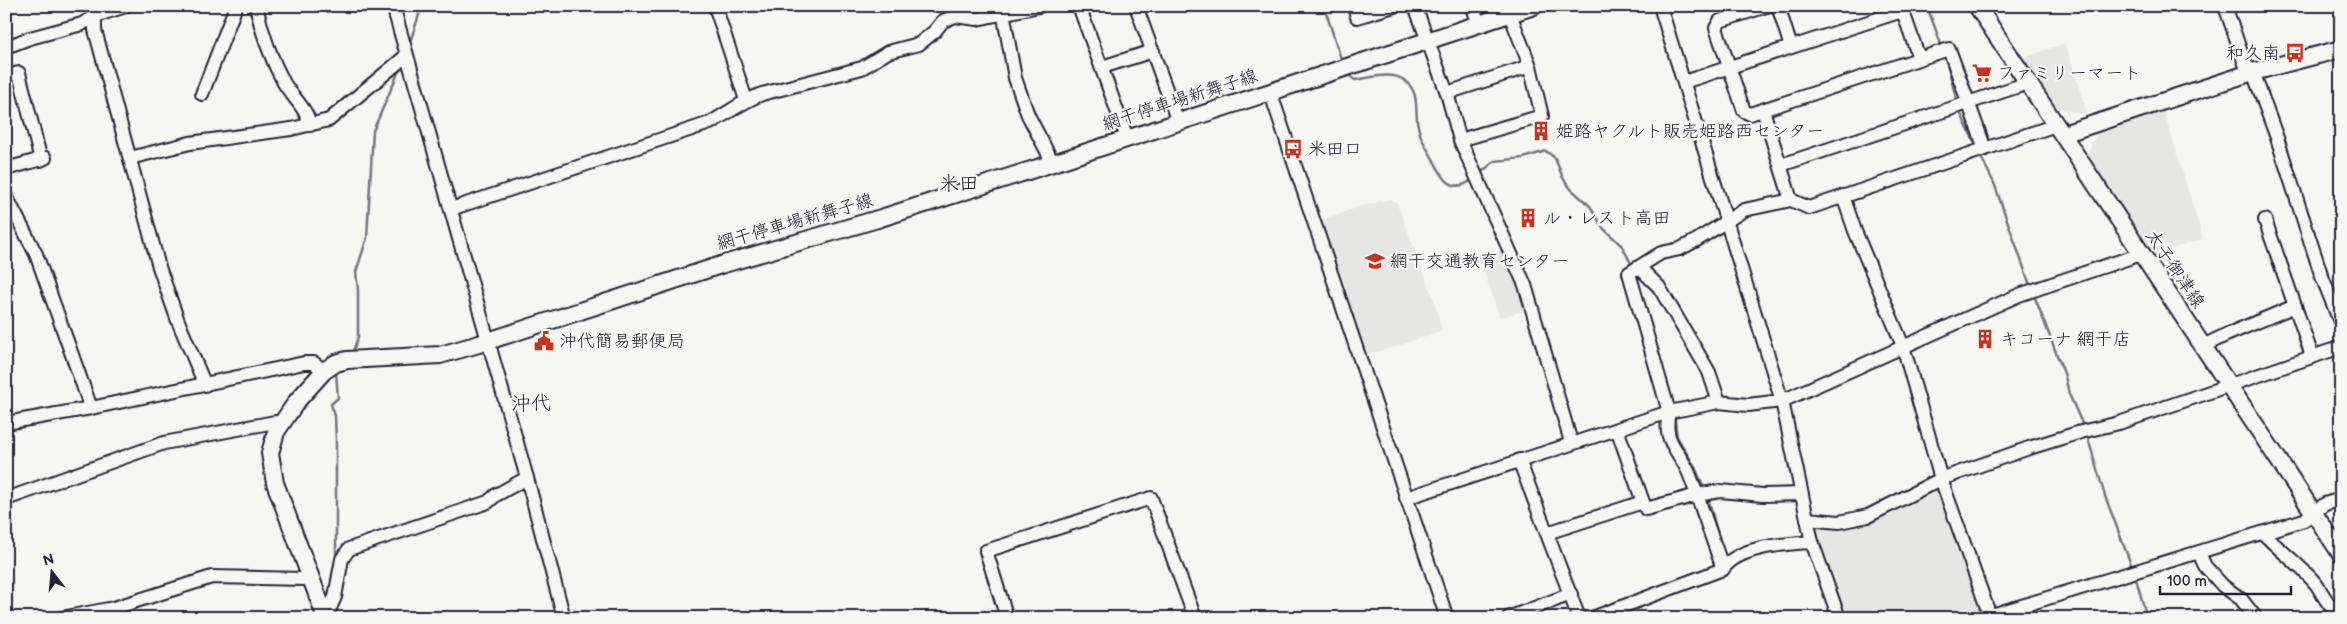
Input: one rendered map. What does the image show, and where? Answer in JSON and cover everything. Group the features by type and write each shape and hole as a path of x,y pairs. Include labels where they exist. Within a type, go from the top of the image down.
{"main road":[{"name":"網干停車場新舞子線","path":"326,617 275,483 270,453 280,424 296,401 324,371 336,363 346,360 440,355 488,342 724,264 880,218 1053,163 1534,6"},
{"name":"太子御津線","path":"1977,6 2341,554"},
{"path":"2059,130 2253,72 2341,49"}],"street":[{"path":"6,47 30,38 82,24 95,11 126,6"},
{"path":"202,94 236,6"},
{"path":"256,6 261,28 271,55 285,83 308,115 310,125"},
{"path":"393,6 527,478 564,618"},
{"path":"715,6 746,100"},
{"path":"451,209 710,123 732,111 746,100 782,88 862,68 888,52 919,44 935,31 943,21 955,16 977,20 1004,10 1039,6"},
{"path":"1079,6 1127,138"},
{"path":"1136,6 1178,122"},
{"path":"1354,6 1357,17 1394,6"},
{"path":"1416,6 1447,93 1460,140 1525,285 1571,442"},
{"path":"1472,6 1479,24"},
{"path":"1660,6 1782,401 1812,542 1839,618"},
{"path":"1767,6 1720,21 1716,28 1744,110 1750,114 1949,49 1985,149"},
{"path":"1778,6 1792,47"},
{"path":"2225,6 2245,64 2253,72 2277,138 2321,274 2341,324"},
{"path":"1684,82 1901,9 1919,58"},
{"path":"1004,10 1015,78 1028,115 1053,163"},
{"path":"95,11 95,30 159,267 178,321 205,385"},
{"path":"1460,140 1542,116 1530,66 1510,14"},
{"path":"1102,67 1153,51"},
{"path":"130,158 190,143 310,125 329,120 406,56"},
{"path":"1447,93 1530,66"},
{"path":"6,76 19,73 43,159 6,169"},
{"path":"1781,165 2028,83"},
{"path":"1270,91 1446,618"},
{"path":"1763,110 1791,200"},
{"path":"1723,570 1704,511 1703,494 1667,435 1666,424 1672,411 1629,272 1636,270 1661,253 1680,249 1727,223 1744,210 1761,205 1781,204 1791,200 1809,208 1985,149 2059,130"},
{"path":"6,196 36,254 91,408"},
{"path":"1843,196 1855,231 1903,346 1941,479 1986,617 2304,520 2325,504 2341,499"},
{"path":"2265,220 2312,356"},
{"path":"1406,498 1571,442 1672,411 1719,402 1748,405 1782,401 2019,295 2141,254"},
{"path":"1636,270 1659,287 1709,372 1719,402"},
{"path":"2203,346 2295,306"},
{"path":"1807,519 1838,522 1868,516 1941,479 2028,448 2119,423 2341,347"},
{"path":"6,423 91,408 304,363 314,363 324,371"},
{"path":"6,499 164,443 275,422 280,424"},
{"path":"1617,428 1646,509 1703,494 1744,492 1763,495 1802,494"},
{"path":"1519,460 1579,618"},
{"path":"326,617 335,597 342,559 349,549 488,502 496,495 527,478"},
{"path":"1007,618 986,551 1151,498 1195,618"},
{"path":"1547,533 1643,502"},
{"path":"2263,533 2305,571 2330,604 2337,612 2341,613"},
{"path":"1592,618 1723,570 1728,562 1749,552 1780,544 1812,542"},
{"path":"2199,553 2204,566 2223,586 2241,600 2256,618"},
{"path":"61,618 114,608 212,577 304,579 310,576"},
{"path":"1508,618 1571,594"}],"shaded area":[{"path":"2065,43 2087,112 2081,114 2054,107 2020,59"},
{"path":"2164,111 2203,239 2152,255 2086,157 2098,132"},
{"name":"網干交通教育センター","path":"1391,199 1397,203 1434,300 1442,330 1398,346 1363,355 1319,221 1361,206"},
{"path":"1504,250 1529,309 1500,318 1480,259"},
{"path":"1941,486 1983,611 1979,616 1845,618 1819,550 1815,523 1833,528 1848,527 1925,495"}],"waterway":[{"path":"409,45 422,6"},
{"path":"1324,6 1342,62"},
{"path":"1927,6 1942,47"},
{"path":"1946,59 1957,102"},
{"path":"352,354 358,337 356,272 367,238 373,131 401,66"},
{"path":"1347,74 1355,80 1387,76 1399,77 1404,80 1410,85 1415,97 1417,123 1421,137 1443,177 1453,185 1459,186 1473,179"},
{"path":"1959,110 1977,148"},
{"path":"1479,174 1495,161 1523,158 1546,151 1555,158 1563,178 1571,189 1590,206 1602,227 1622,246 1633,267"},
{"path":"1980,155 1994,183 2031,288"},
{"path":"2034,295 2065,376 2069,394 2084,428"},
{"path":"336,372 338,398 331,404 335,416 336,442 336,559"},
{"path":"1674,414 1677,437 1695,467 1704,488"},
{"path":"2087,435 2105,496 2132,567"},
{"path":"1708,498 1721,546"},
{"path":"2135,575 2147,618"}],"place":[{"name":"和久南","path":"2295,53"},
{"name":"ファミリーマート","path":"1982,73"},
{"name":"姫路ヤクルト販売姫路西センター","path":"1541,131"},
{"name":"米田口","path":"1293,149"},
{"name":"ル・レスト高田","path":"1528,218"},
{"name":"網干交通教育センター","path":"1375,261"},
{"name":"キコーナ 網干店","path":"1985,339"},
{"name":"沖代簡易郵便局","path":"544,341"}],"district":[{"name":"米田","path":"959,184"},
{"name":"沖代","path":"531,404"}]}
